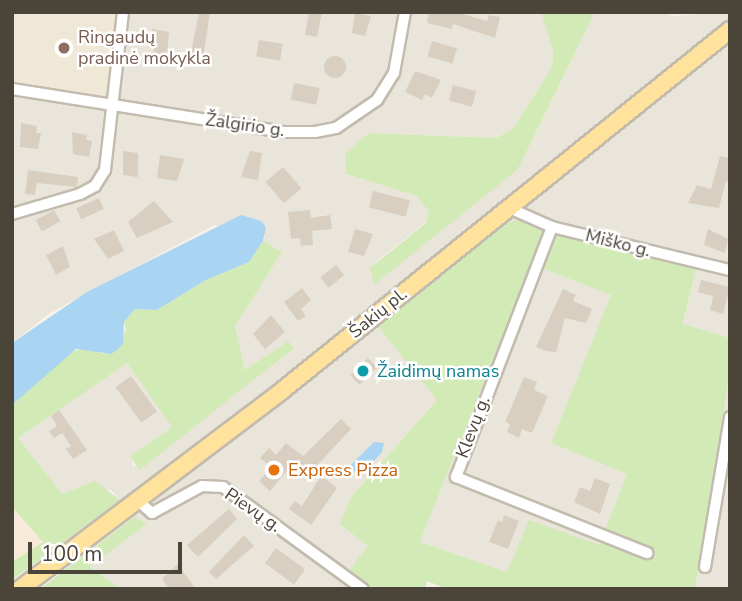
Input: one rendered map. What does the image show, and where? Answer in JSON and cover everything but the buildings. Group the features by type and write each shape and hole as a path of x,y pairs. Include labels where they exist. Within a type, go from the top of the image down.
{"main road":[{"name":"Šakių pl.","path":"20,589 509,208 730,30"}],"street":[{"path":"12,214 95,186 107,162 123,12"},
{"name":"Žalgirio g.","path":"12,89 284,132 336,128 377,100 394,73 405,12"},
{"name":"Miško g.","path":"509,208 552,227 730,270"},
{"name":"Klevų g.","path":"552,227 456,477 647,553"},
{"path":"705,567 730,417"},
{"name":"Pievų g.","path":"137,500 152,513 202,486 223,487 363,589"}],"shaded area":[{"path":"12,12 541,12 553,51 552,67 513,129 496,138 369,133 345,154 346,174 417,196 429,212 426,222 376,262 369,275 518,169 595,12 662,12 674,16 730,12 730,338 683,325 696,269 521,220 437,400 352,496 369,546 348,572 372,589 121,589 88,567 147,524 134,517 111,490 62,495 18,438 127,362 172,427 131,457 133,467 288,341 245,370 235,326 281,253 263,241 265,236 214,225 50,313 12,343"},
{"name":"Ringaudų pradinė mokykla","path":"12,12 120,12 108,97 12,83"},
{"path":"530,264 612,295 551,443 627,474 599,545 507,572 420,542"},
{"path":"730,372 730,589 695,589"},
{"path":"12,507 43,542 12,562"}],"green space":[{"path":"541,12 595,12 518,169 374,285 370,268 426,223 429,212 417,196 346,174 345,154 369,133 496,138 513,129 552,67 553,51"},
{"path":"521,220 696,269 683,324 730,338 730,372 695,589 447,589 427,581 425,589 372,589 348,572 368,546 340,524 352,496 437,400 377,325 506,223","holes":["531,264 611,295 551,443 627,474 599,545 529,520 507,572 420,542"]},
{"path":"263,241 282,252 235,326 245,370 288,341 294,348 140,470 130,457 172,427 127,363 18,438 62,494 95,481 120,500 12,580 12,562 43,542 12,507 12,405 65,354 85,348 104,354 126,331 124,322 135,309 157,310 206,280 249,262"},
{"path":"134,517 147,524 89,567 121,589 40,589"}],"water":[{"path":"241,215 261,221 266,227 263,241 249,262 206,280 157,310 135,309 124,322 123,344 117,350 111,354 76,349 12,405 12,343 87,292"},
{"path":"374,442 384,443 382,452 362,474 355,472 351,465"}],"place":[{"name":"Ringaudų pradinė mokykla","path":"64,48"},
{"name":"Žaidimų namas","path":"363,371"},
{"name":"Express Pizza","path":"274,470"}]}
